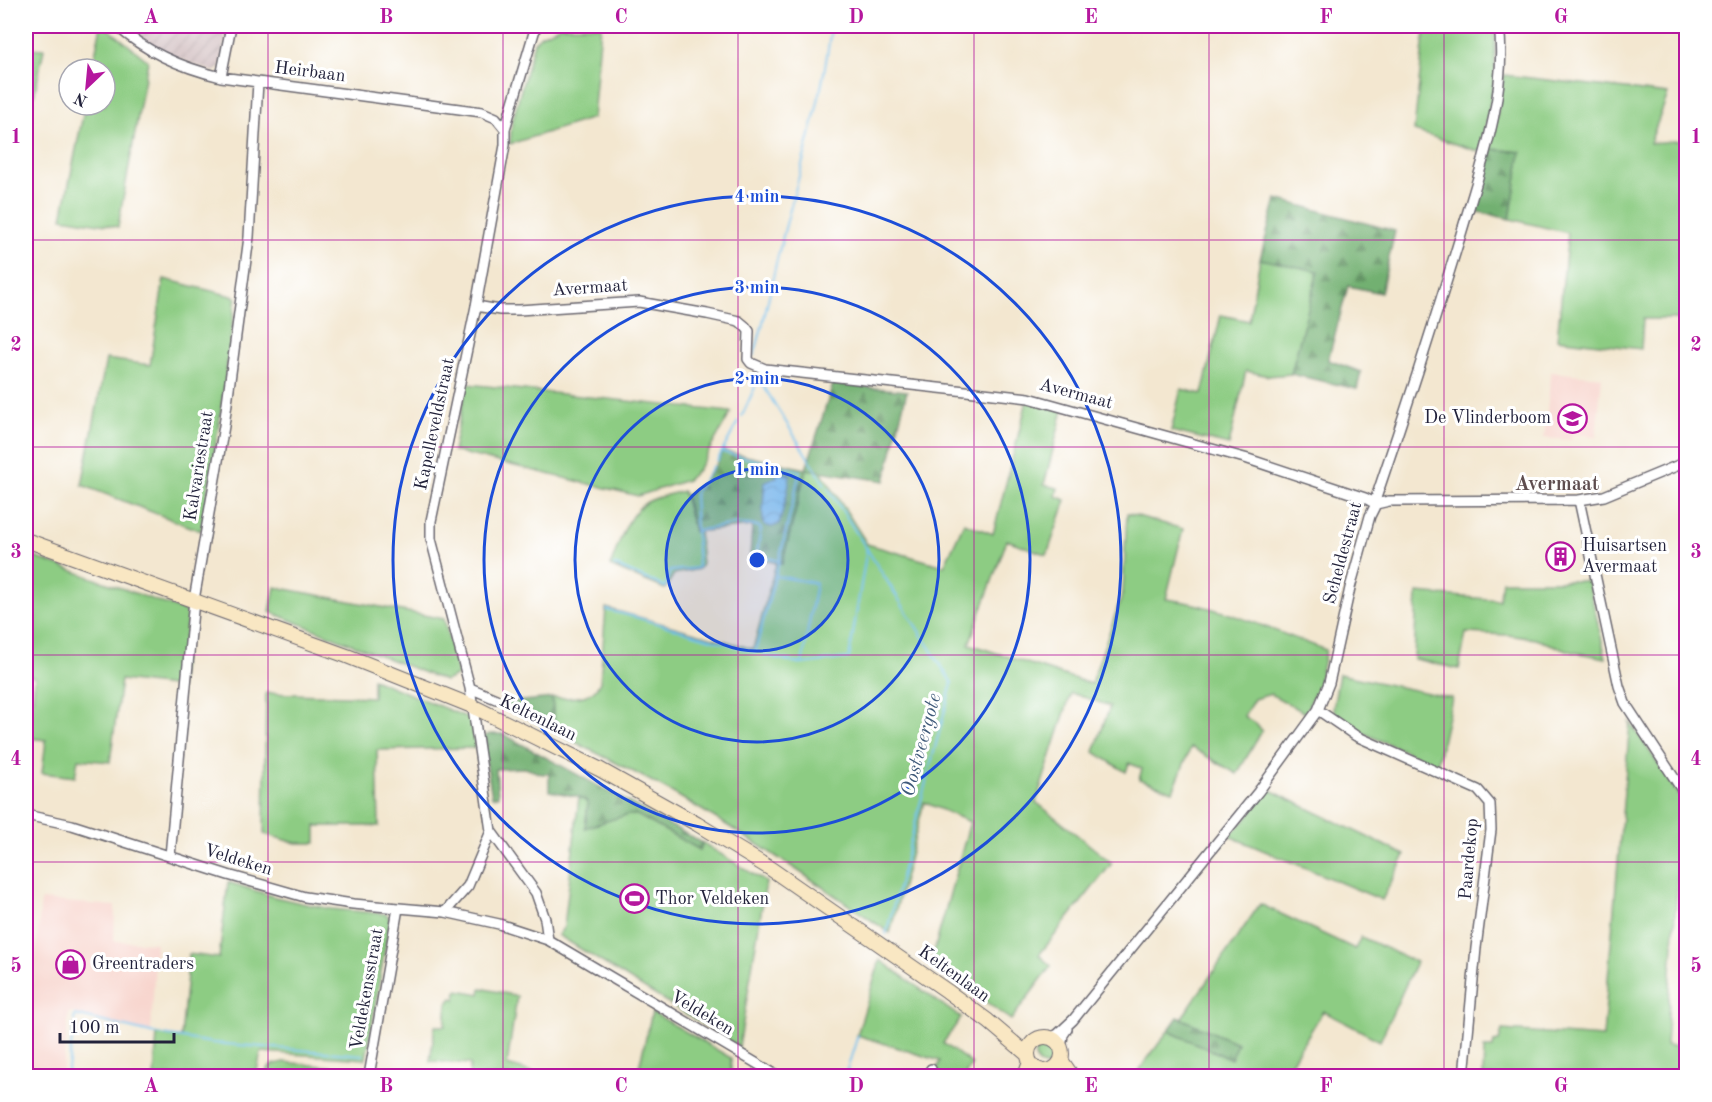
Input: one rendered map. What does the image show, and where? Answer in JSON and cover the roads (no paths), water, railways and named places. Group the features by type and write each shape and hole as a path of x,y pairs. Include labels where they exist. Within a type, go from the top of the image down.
{"main road":[{"name":"Keltenlaan","path":"26,540 346,656 472,706 598,768 698,824 831,909 988,1021 1035,1067 1063,1077"},
{"name":"Keltenlaan","path":"988,1021 1016,1035 1044,1039 1061,1054 1072,1077"},
{"path":"1035,1067 1030,1046 1044,1039"},
{"path":"1035,1067 1054,1069 1061,1054"},
{"path":"1025,1077 1035,1067"}],"street":[{"name":"Heirbaan","path":"117,26 138,43 174,62 200,72 221,77 482,112 496,118 505,129"},
{"path":"221,77 231,26"},
{"name":"Kapelleveldstraat","path":"491,831 470,688 434,552 431,520 476,306 505,145 505,129 536,26"},
{"name":"Scheldestraat","path":"1061,1054 1063,1035 1073,1020 1258,792 1318,710 1329,684 1350,588 1370,516 1376,504 1376,498 1432,332 1485,152 1494,112 1498,77 1501,36 1499,26"},
{"name":"Kalvariestraat","path":"170,856 194,600 224,426 249,237 258,82"},
{"name":"Avermaat","path":"476,306 500,310 639,302 739,321 749,331 748,359 751,363 765,369 1029,398 1248,459 1365,498 1376,504 1389,501 1579,500 1604,496 1686,462"},
{"path":"1579,500 1616,675 1625,703 1686,796"},
{"path":"470,688 496,699"},
{"name":"Paardekop","path":"1318,710 1356,736 1478,790 1490,804 1491,830 1476,948 1464,1077"},
{"name":"Veldeken","path":"26,815 72,825 305,897 445,912 499,924 548,940 778,1077"},
{"path":"445,912 468,886 491,831"},
{"path":"491,831 536,893 545,919 548,940"},
{"name":"Veldekensstraat","path":"369,1077 398,908"},
{"name":"Scheldestraat","path":"1044,1039 1058,1034 1073,1020"}],"water":[{"path":"782,471 786,474 790,473 779,524 772,527 764,525 764,482 777,477 776,474"}],"waterway":[{"name":"Oostveergote","path":"754,355 816,109 831,26"},
{"name":"Oostveergote","path":"758,373 761,382 825,485"},
{"path":"742,416 755,387"},
{"path":"717,461 738,422"},
{"path":"696,531 735,524 758,526 761,529 757,553 779,561 800,471 722,452"},
{"path":"614,565 665,587 670,571 698,568 694,494 713,466"},
{"name":"Oostveergote","path":"828,488 952,683 886,934"},
{"path":"802,664 849,658 867,548"},
{"path":"607,610 755,652 779,561"},
{"path":"764,655 802,664 816,583 776,576"},
{"path":"26,999 30,1001"},
{"path":"74,1021 75,1015 151,1033 213,1043 363,1055"},
{"path":"67,1076 74,1025"},
{"name":"Oostveergote","path":"845,1076 858,1035"}],"place":[{"name":"De Vlinderboom","path":"1572,418"},
{"name":"Huisartsen Avermaat","path":"1561,556"},
{"name":"Thor Veldeken","path":"634,899"},
{"name":"Greentraders","path":"71,964"}],"district":[{"name":"Avermaat","path":"1557,485"}]}
